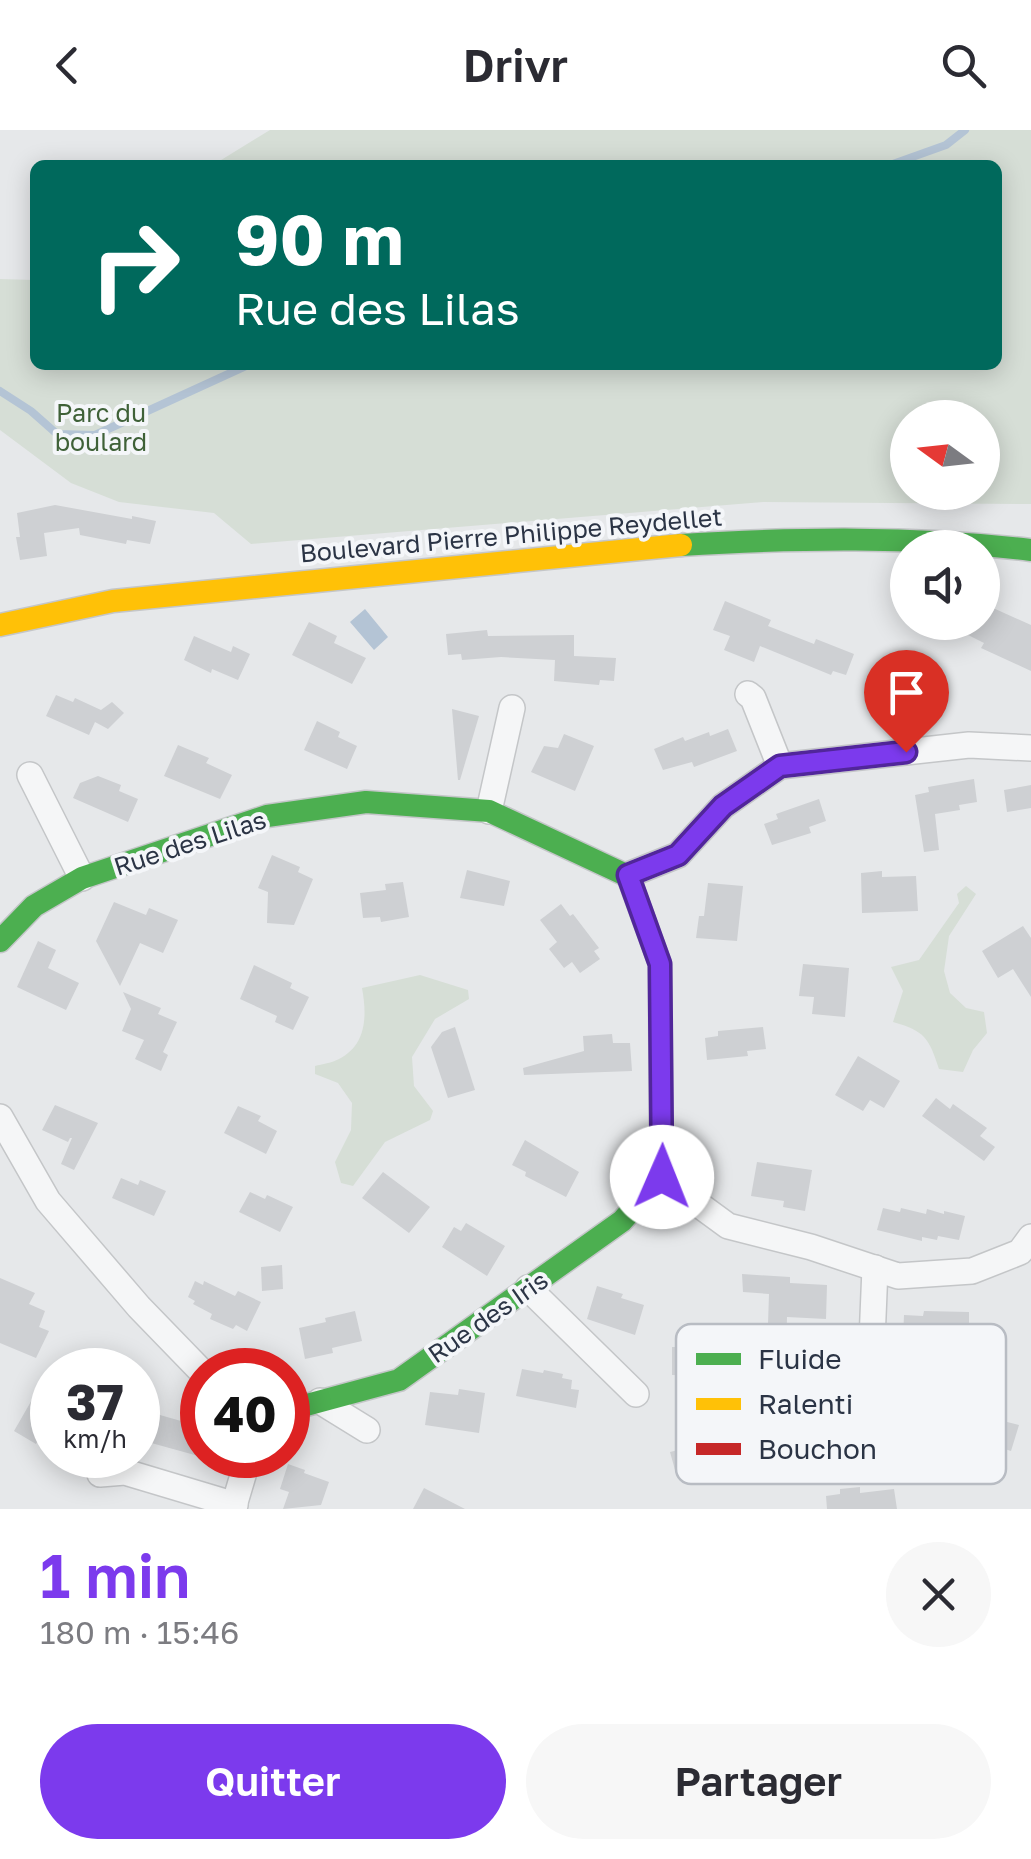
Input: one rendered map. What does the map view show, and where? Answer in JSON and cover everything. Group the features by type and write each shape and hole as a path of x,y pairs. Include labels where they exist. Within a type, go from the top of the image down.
{"street":[{"name":"Boulevard Pierre Philippe Reydellet","path":"0,625 113,602 650,547 738,541 876,540 1031,550"},
{"path":"748,694 780,766"},
{"path":"489,811 512,708"},
{"path":"1027,1249 972,1271 898,1276 811,1246 728,1226 662,1177 660,964 628,875 678,855 723,806 780,766 969,745 1031,748"},
{"path":"30,775 82,878"},
{"name":"Rue des Lilas","path":"0,941 34,906 82,878 267,816 366,802 489,811 628,875"},
{"path":"0,1117 48,1201 180,1349"},
{"name":"Rue des Iris","path":"310,1404 399,1380 622,1221 662,1177"},
{"path":"873,1324 875,1268"},
{"path":"528,1288 636,1394"},
{"path":"320,1402 367,1430"},
{"path":"144,1478 234,1507 242,1478"}],"green space":[{"name":"Parc du boulard","path":"270,130 1031,130 1031,504 1000,504 1000,400 890,400 890,503 763,502 251,544 214,513 119,502 71,483 0,430 0,279 30,280 30,370 1002,370 1002,160 221,160"},
{"path":"966,886 976,894 949,936 944,971 950,993 966,1008 984,1012 987,1033 973,1050 963,1072 939,1069 924,1037 893,1022 903,991 891,967 919,960 959,903 957,894"},
{"path":"420,975 468,990 469,999 435,1019 412,1057 414,1086 433,1111 430,1120 385,1142 353,1186 341,1183 335,1162 351,1130 352,1103 338,1083 315,1074 315,1066 339,1059 360,1038 364,1019 362,988"}],"water":[{"path":"365,609 388,637 374,650 350,622"}],"building":[{"path":"55,505 156,521 150,544 127,540 126,544 80,535 79,528 44,533 47,556 20,560 17,513"},
{"path":"725,601 771,620 768,626 854,654 846,675 833,671 831,675 760,646 754,662 724,650 730,636 713,630"},
{"path":"1000,611 1031,625 1031,671 981,648 984,643 978,640 1000,640"},
{"path":"309,622 337,636 334,643 366,658 352,684 292,655"},
{"path":"487,630 488,636 574,635 574,656 616,658 614,681 600,680 599,685 554,681 555,660 462,660 461,654 448,655 446,634"},
{"path":"194,636 231,652 233,646 250,654 238,680 184,660"},
{"path":"889,661 936,668 932,699 916,697 914,711 882,706"},
{"path":"56,695 73,702 75,698 101,710 112,702 124,713 108,729 95,722 89,735 46,716"},
{"path":"452,709 479,716 460,780 458,780"},
{"path":"317,721 357,746 347,769 304,750"},
{"path":"728,729 737,751 694,767 692,762 663,770 654,749 683,737 685,741"},
{"path":"564,734 594,746 575,791 531,772 544,746 558,748"},
{"path":"178,745 209,758 206,763 232,775 220,799 164,776"},
{"path":"98,776 121,785 119,791 138,799 128,822 73,798 80,783"},
{"path":"974,779 977,802 959,805 960,810 935,814 939,850 924,852 915,795 929,792 928,787"},
{"path":"1031,785 1031,808 1007,812 1004,790"},
{"path":"819,799 826,821 809,827 811,833 772,845 764,824 778,819 776,814"},
{"path":"272,855 300,867 298,872 313,879 294,925 267,923 268,892 258,888"},
{"path":"467,870 510,881 504,906 460,898"},
{"path":"882,871 882,877 916,876 918,911 862,913 861,873"},
{"path":"403,882 409,917 381,922 380,917 363,918 360,893 386,890 385,884"},
{"path":"708,883 743,886 737,941 696,938 699,916 704,916"},
{"path":"114,902 146,915 149,908 178,920 163,953 140,943 120,986 96,941"},
{"path":"561,904 599,948 594,951 600,959 580,973 572,962 564,968 549,949 557,942 540,920"},
{"path":"1023,926 1031,938 1031,997 1013,969 998,978 982,951"},
{"path":"38,941 56,950 48,968 79,983 66,1010 17,987"},
{"path":"803,964 849,968 845,1017 812,1014 814,997 799,996"},
{"path":"254,965 292,983 290,988 309,997 293,1030 275,1022 277,1016 240,999"},
{"path":"123,992 161,1008 158,1014 177,1022 163,1052 168,1055 161,1071 135,1059 144,1040 122,1031 131,1009"},
{"path":"455,1027 475,1090 448,1098 431,1047 442,1032"},
{"path":"763,1027 766,1049 747,1051 748,1056 707,1060 705,1038 718,1036 718,1031"},
{"path":"612,1034 613,1043 630,1043 632,1071 524,1075 523,1068 584,1051 583,1036"},
{"path":"858,1056 900,1081 884,1108 870,1100 863,1111 835,1095"},
{"path":"936,1098 950,1109 953,1104 987,1128 980,1136 995,1147 984,1161 922,1116"},
{"path":"55,1105 98,1123 74,1170 61,1164 72,1138 68,1142 42,1130"},
{"path":"238,1106 261,1116 258,1121 277,1131 266,1154 224,1133"},
{"path":"525,1140 579,1172 566,1197 512,1165"},
{"path":"757,1162 812,1170 805,1211 783,1207 784,1201 751,1196"},
{"path":"383,1172 430,1207 409,1233 362,1198"},
{"path":"121,1178 138,1185 140,1180 166,1191 154,1216 112,1198"},
{"path":"250,1192 293,1207 280,1232 239,1212"},
{"path":"883,1208 926,1214 927,1209 965,1216 959,1240 938,1236 937,1240 922,1237 922,1241 877,1230"},
{"path":"466,1223 505,1246 487,1276 442,1247 454,1227 461,1231"},
{"path":"282,1265 283,1289 262,1291 261,1267"},
{"path":"742,1274 790,1277 790,1283 827,1285 826,1319 787,1317 787,1324 768,1324 769,1294 743,1292"},
{"path":"0,1278 35,1293 29,1304 45,1311 39,1327 49,1331 41,1348 30,1348 30,1356 0,1343"},
{"path":"195,1281 203,1285 204,1281 235,1296 238,1291 261,1302 247,1331 210,1319 212,1314 193,1304 195,1301 188,1297"},
{"path":"597,1286 644,1305 635,1335 587,1319"},
{"path":"355,1311 362,1341 310,1358 310,1348 303,1348 299,1328 326,1322 325,1318"},
{"path":"924,1311 969,1312 969,1324 904,1324 904,1315 923,1316"},
{"path":"675,1343 676,1375 672,1375 672,1347"},
{"path":"522,1369 563,1374 562,1378 572,1380 571,1389 579,1390 576,1408 516,1396"},
{"path":"459,1389 485,1393 479,1433 425,1425 430,1392 458,1395"},
{"path":"30,1403 30,1440 14,1431"},
{"path":"160,1415 180,1421 180,1451 160,1445"},
{"path":"1006,1422 1019,1425 1011,1451 1006,1449"},
{"path":"676,1450 676,1473 670,1452"},
{"path":"310,1475 329,1482 321,1505 283,1509 289,1492 280,1489 284,1478"},
{"path":"860,1487 860,1493 894,1489 897,1509 827,1509 826,1496 840,1494 840,1489"},
{"path":"424,1488 465,1509 413,1509"}],"waterway":[{"path":"904,160 946,145 965,130"},
{"path":"0,391 57,434 95,435 237,370"}],"traffic: fast":[{"path":"681,545 856,540 1031,550"},
{"path":"0,941 34,906 82,878 267,816 366,802 489,811 628,876"},
{"path":"310,1404 399,1380 622,1221 661,1177 661,1130"}],"traffic: slow":[{"path":"0,625 113,601 681,545"}],"traffic: jam":[{"path":"628,876 660,964 661,1130"}],"route":[{"path":"662,1177 660,964 628,875 678,855 723,806 780,766 906,752"}]}
